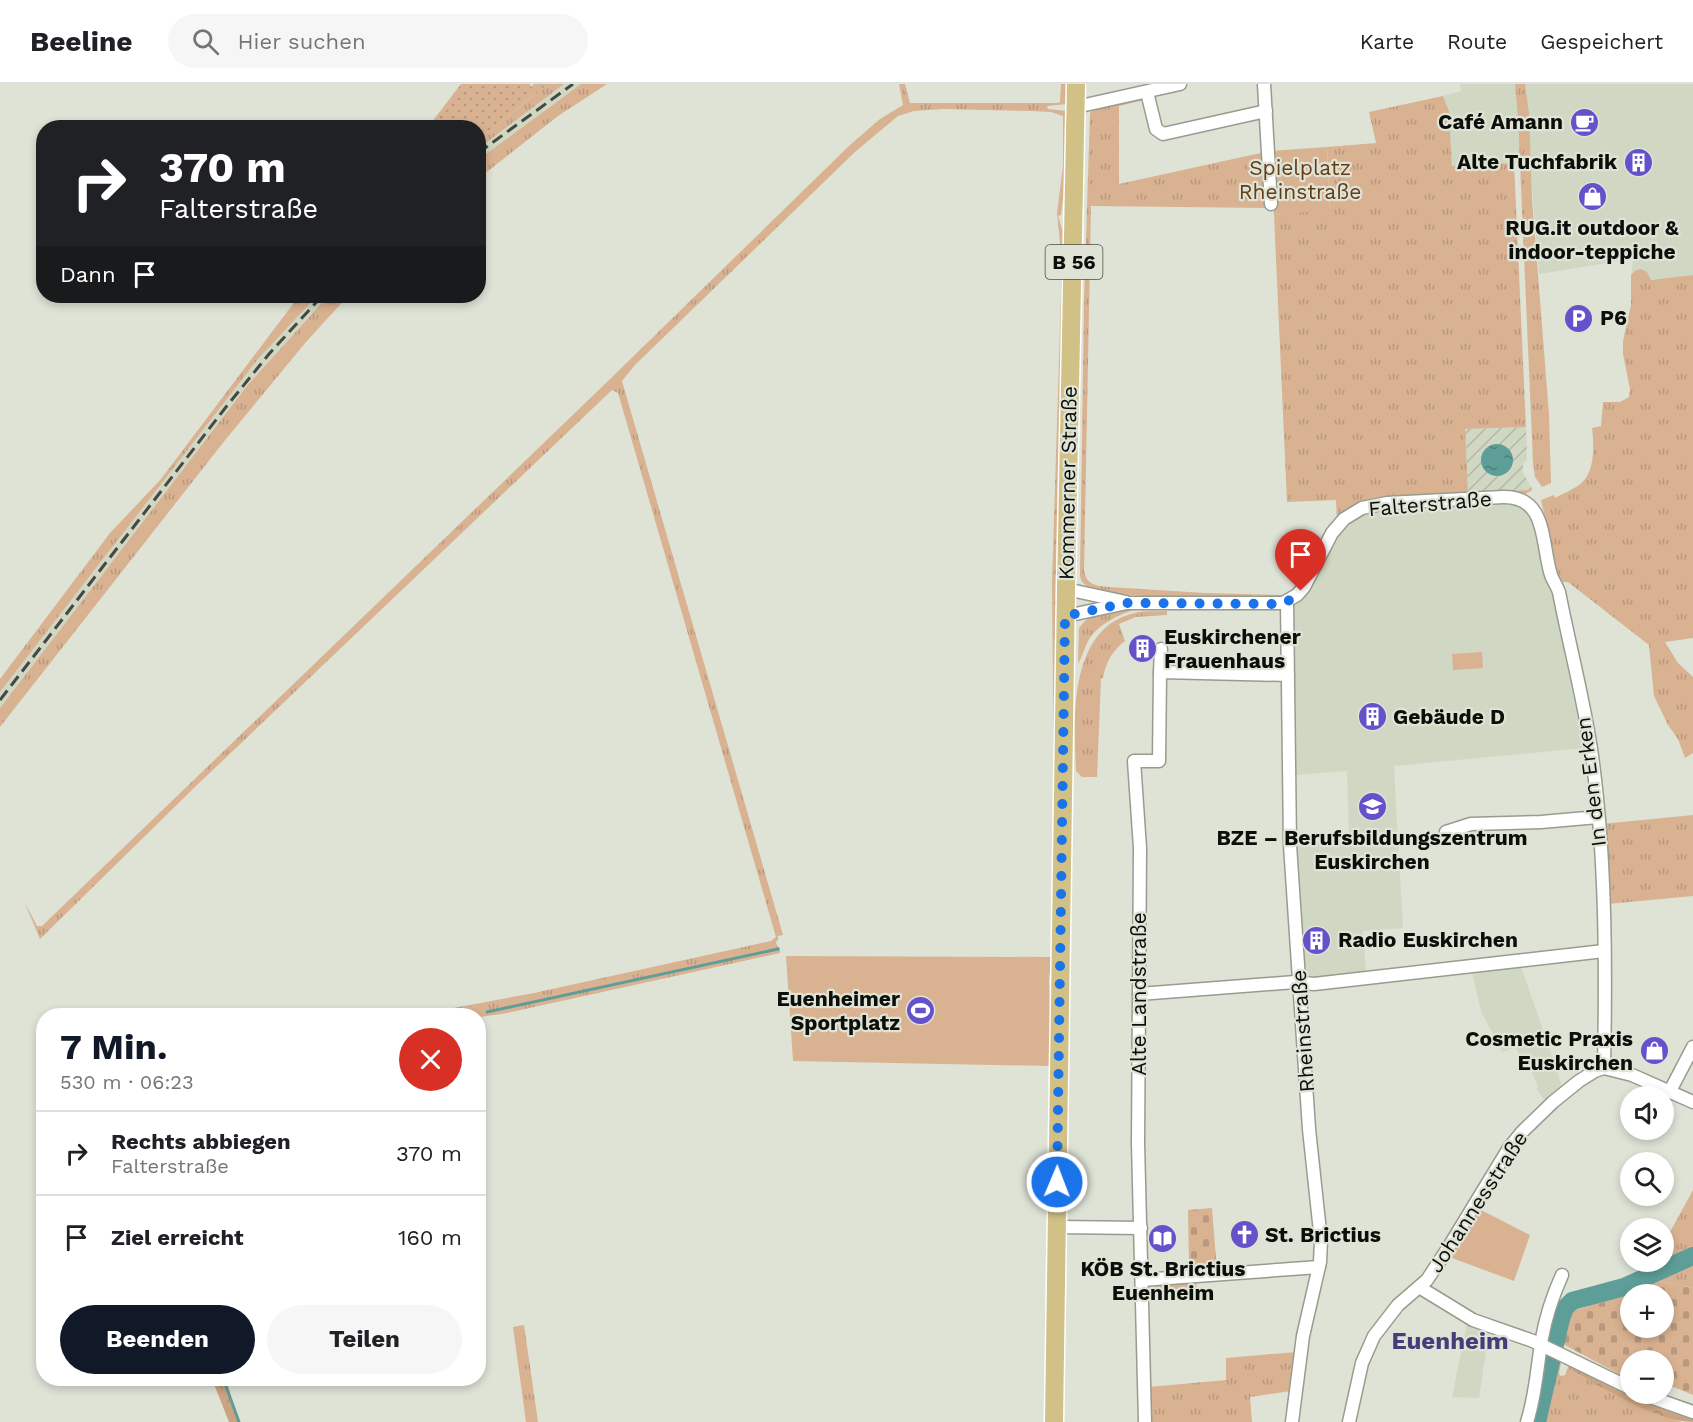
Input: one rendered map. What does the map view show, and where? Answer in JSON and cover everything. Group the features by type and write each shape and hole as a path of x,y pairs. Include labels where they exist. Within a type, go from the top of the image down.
{"main road":[{"name":"Kommerner Straße","path":"1054,1422 1065,616 1076,84"}],"street":[{"path":"1076,107 1180,84"},
{"path":"1264,84 1270,204"},
{"path":"1147,92 1156,129 1163,134 1266,111"},
{"name":"Falterstraße","path":"1287,602 1304,587 1336,528 1344,519 1362,508 1387,503 1503,497 1517,498 1528,504"},
{"name":"In den Erken","path":"1528,504 1537,516 1551,575 1559,592 1591,750 1598,817 1604,951 1604,1068"},
{"path":"1066,589 1127,603"},
{"path":"1065,616 1127,603 1272,604 1287,602"},
{"name":"Rheinstraße","path":"1287,602 1288,809 1310,1138 1321,1231 1319,1267 1303,1336 1292,1422"},
{"path":"1161,649 1160,672 1288,675"},
{"name":"Alte Landstraße","path":"1145,1422 1138,1143 1140,848 1134,761 1159,761 1160,672"},
{"path":"1446,832 1471,824 1541,822 1598,817"},
{"path":"1139,994 1299,983 1314,984 1604,951"},
{"path":"1673,1086 1693,1047"},
{"path":"1604,1068 1632,1075 1658,1086"},
{"name":"Johannesstraße","path":"1349,1422 1362,1363 1369,1344 1391,1313 1427,1280 1509,1148 1522,1132 1567,1089 1595,1071 1604,1068"},
{"path":"1674,1093 1693,1102"},
{"path":"1057,1227 1141,1228"},
{"path":"1142,1280 1319,1267"},
{"path":"1527,1422 1536,1393 1553,1295 1562,1275"},
{"path":"1419,1287 1473,1320 1544,1347 1620,1383"},
{"path":"1670,1404 1693,1412"}],"shaded area":[{"path":"564,84 581,84 486,154 486,143"},
{"name":"Alte Tuchfabrik","path":"1460,84 1693,84 1693,275 1651,280 1647,272 1641,269 1631,275 1633,259 1539,274 1530,164 1452,166 1449,111 1443,96 1461,91"},
{"path":"310,303 322,303 247,386 0,708 0,692 258,359"},
{"path":"1526,427 1527,460 1523,464 1523,473 1533,490 1468,493 1465,429"},
{"path":"1508,504 1523,508 1532,520 1545,579 1553,596 1584,748 1394,766 1403,928 1363,931 1366,972 1308,976 1305,969 1297,844 1349,839 1347,771 1296,775 1294,606 1310,590 1341,533 1360,516 1382,510"},
{"path":"1521,966 1562,1086 1546,1102 1536,1088 1538,1087 1531,1070 1525,1072 1516,1047 1502,1052 1481,1011 1472,972"},
{"path":"1467,1323 1489,1332 1479,1398 1452,1397"}],"green space":[{"path":"461,84 530,84 531,87 534,84 548,84 486,133 486,120 433,120"},
{"path":"548,84 564,84 486,143 486,133"},
{"path":"581,84 607,84 558,116 486,173 486,154"},
{"path":"899,84 905,84 910,103 1057,103 1060,102 1061,84 1068,84 1067,104 1047,106 1048,109 1068,112 1067,169 1061,215 1058,216 1065,238 1054,943 1051,943 1054,792 1052,583 1062,263 1057,213 1063,166 1063,116 1051,112 943,109 914,111 898,116 856,151 635,365 622,381 783,935 778,936 776,942 780,953 502,1014 486,1016 486,1008 454,1008 534,993 771,941 776,937 618,393 612,390 196,786 40,939 24,901 37,926 42,926 850,145 880,119 903,105"},
{"path":"1515,84 1525,84 1529,113 1532,199 1549,414 1551,483 1542,487 1535,477 1533,462"},
{"path":"1443,96 1449,111 1452,166 1514,163 1526,427 1465,429 1468,492 1533,490 1525,494 1512,492 1377,499 1359,504 1337,519 1336,500 1287,502 1274,215 1330,209 1327,147 1376,143 1369,112"},
{"path":"1142,97 1144,100 1119,106 1119,184 1265,152 1267,208 1091,206 1085,576 1093,584 1100,586 1281,595 1282,597 1252,595 1251,599 1157,597 1106,593 1088,587 1082,582 1080,576 1084,303 1090,113 1095,108"},
{"name":"Spielplatz Rheinstraße","path":"1327,147 1330,210 1274,215 1270,151"},
{"path":"1641,269 1647,272 1651,280 1693,275 1693,638 1665,642 1678,663 1693,677 1693,753 1685,758 1678,739 1668,725 1654,696 1649,645 1568,582 1563,582 1558,574 1541,500 1554,495 1555,498 1583,482 1592,460 1592,428 1601,426 1603,402 1620,402 1629,397 1630,389 1623,354 1623,341 1631,305 1631,275"},
{"path":"294,303 310,303 258,359 0,692 0,679 110,533 161,479"},
{"path":"322,303 342,303 306,342 226,439 0,727 0,708 247,386"},
{"path":"1137,609 1116,617 1097,630 1088,641 1078,664 1079,628 1084,622 1092,615"},
{"path":"1167,611 1167,615 1136,617 1119,624 1125,641 1110,657 1103,678 1101,678 1097,777 1082,777 1076,771 1075,727 1079,680 1085,658 1096,639 1110,624 1135,613"},
{"path":"1482,652 1483,668 1453,670 1452,654"},
{"path":"1693,815 1693,896 1608,904 1602,824"},
{"name":"Euenheimer Sportplatz","path":"786,956 1051,957 1050,1066 793,1061"},
{"path":"1693,1190 1693,1288 1654,1280 1653,1284 1620,1284 1620,1298 1580,1307 1568,1318 1561,1348 1548,1344 1558,1307 1565,1298 1577,1292 1617,1283 1640,1272 1674,1272 1674,1225"},
{"path":"1212,1208 1217,1271 1195,1273 1194,1265 1189,1265 1188,1210"},
{"path":"1477,1208 1530,1235 1514,1281 1452,1258"},
{"path":"1196,1280 1197,1290 1146,1294 1147,1285"},
{"path":"1654,1280 1674,1284 1653,1284"},
{"path":"1674,1284 1693,1288 1693,1395 1674,1387 1674,1350 1620,1350 1620,1375 1563,1344 1568,1318 1572,1311 1620,1298 1620,1338 1674,1338"},
{"path":"524,1325 538,1422 526,1422 513,1327"},
{"path":"1297,1352 1291,1391 1250,1397 1252,1422 1148,1422 1149,1387 1226,1380 1226,1358"},
{"path":"1545,1354 1559,1359 1561,1376 1565,1375 1568,1367 1573,1367 1572,1371 1620,1396 1620,1404 1636,1404 1682,1422 1530,1422"},
{"path":"1573,1367 1620,1389 1620,1397 1615,1395 1572,1371"},
{"path":"215,1386 228,1386 238,1422 229,1422"},
{"path":"1635,1404 1652,1404 1693,1418 1693,1422 1679,1421"}],"water":[{"path":"1497,444 1508,449 1513,460 1508,471 1497,476 1486,471 1481,460 1486,449"}],"waterway":[{"path":"487,1012 778,949"},
{"path":"1537,1422 1565,1308 1572,1301 1624,1287 1693,1256"},
{"path":"226,1386 239,1422"}],"railway":[{"path":"486,147 573,84"},
{"path":"0,700 226,407 269,354 316,303"}],"place":[{"name":"Café Amann","path":"1584,122"},
{"name":"Alte Tuchfabrik","path":"1638,162"},
{"name":"RUG.it outdoor & indoor-teppiche","path":"1592,197"},
{"name":"P6","path":"1579,318"},
{"name":"Euskirchener Frauenhaus","path":"1143,649"},
{"name":"Gebäude D","path":"1372,717"},
{"name":"BZE – Berufsbildungszentrum Euskirchen","path":"1372,807"},
{"name":"Radio Euskirchen","path":"1317,940"},
{"name":"Euenheimer Sportplatz","path":"921,1011"},
{"name":"Cosmetic Praxis Euskirchen","path":"1654,1051"},
{"name":"St. Brictius","path":"1244,1235"},
{"name":"KÖB St. Brictius Euenheim","path":"1163,1238"}],"district":[{"name":"Euenheim","path":"1450,1341"}],"route":[{"path":"1057,1182 1064,822 1065,616 1127,603 1278,604 1287,602 1301,591"}]}
